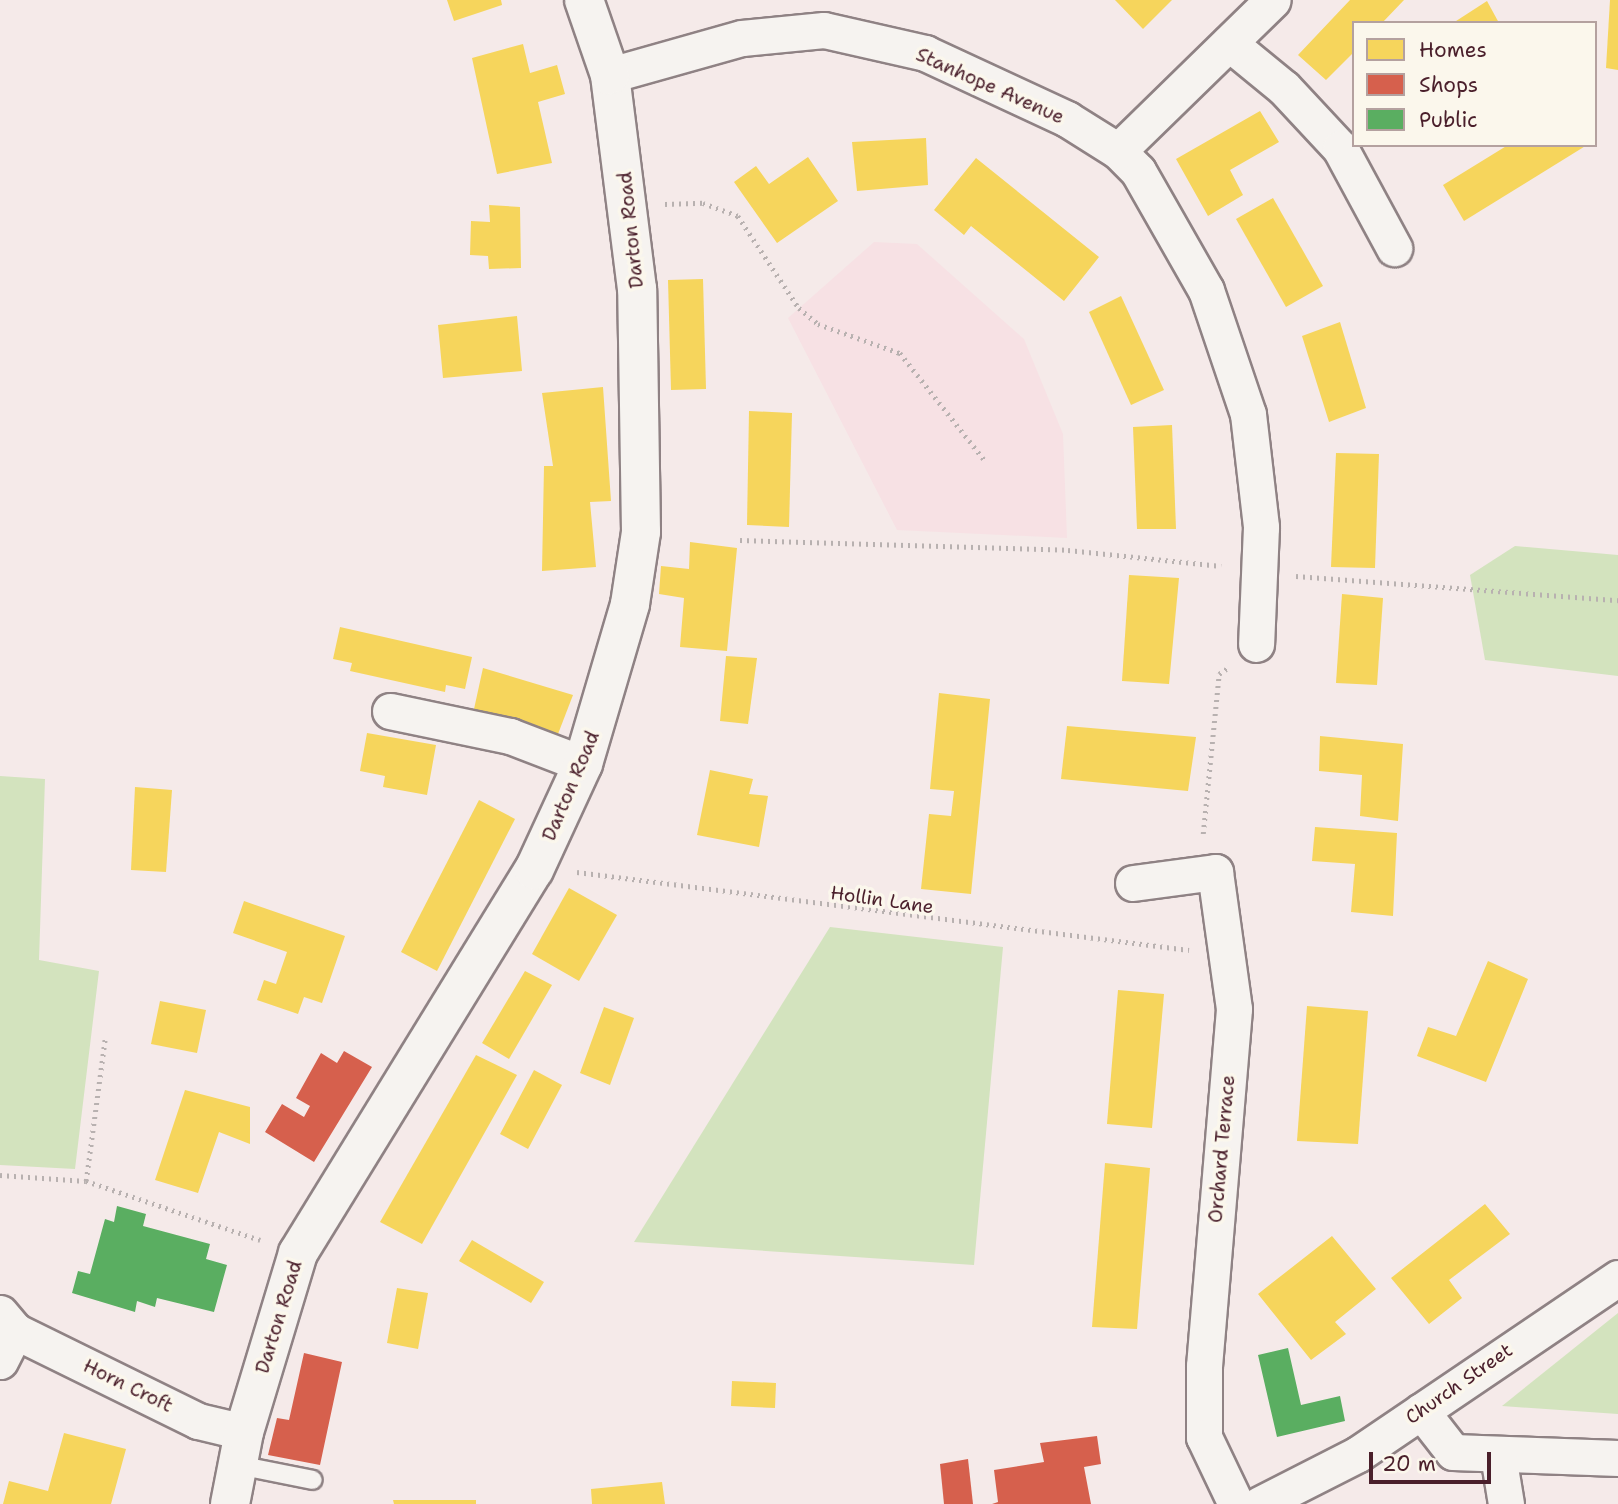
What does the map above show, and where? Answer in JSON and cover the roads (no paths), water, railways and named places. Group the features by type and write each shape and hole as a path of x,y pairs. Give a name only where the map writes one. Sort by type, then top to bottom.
{"street":[{"name":"Darton Road","path":"230,1504 241,1449 298,1253 534,870 583,764 630,604 641,532 642,408 629,207 610,75 584,0"},
{"path":"1118,151 1273,0"},
{"name":"Stanhope Avenue","path":"610,75 742,38 824,30 925,53 1066,119 1118,151 1138,171 1206,290 1248,414 1261,527 1256,643"},
{"path":"1229,43 1347,145 1394,248"},
{"path":"390,711 510,736 583,764"},
{"name":"Orchard Terrace","path":"1133,883 1215,872 1234,1009 1204,1366 1204,1437 1236,1504"},
{"name":"Church Street","path":"1279,1499 1421,1411 1618,1278"},
{"name":"Horn Croft","path":"5,1335 198,1421 241,1449"},
{"path":"1421,1411 1453,1452 1618,1458"},
{"path":"1499,1455 1506,1504"}],"lane":[{"path":"241,1449 313,1480"}]}
